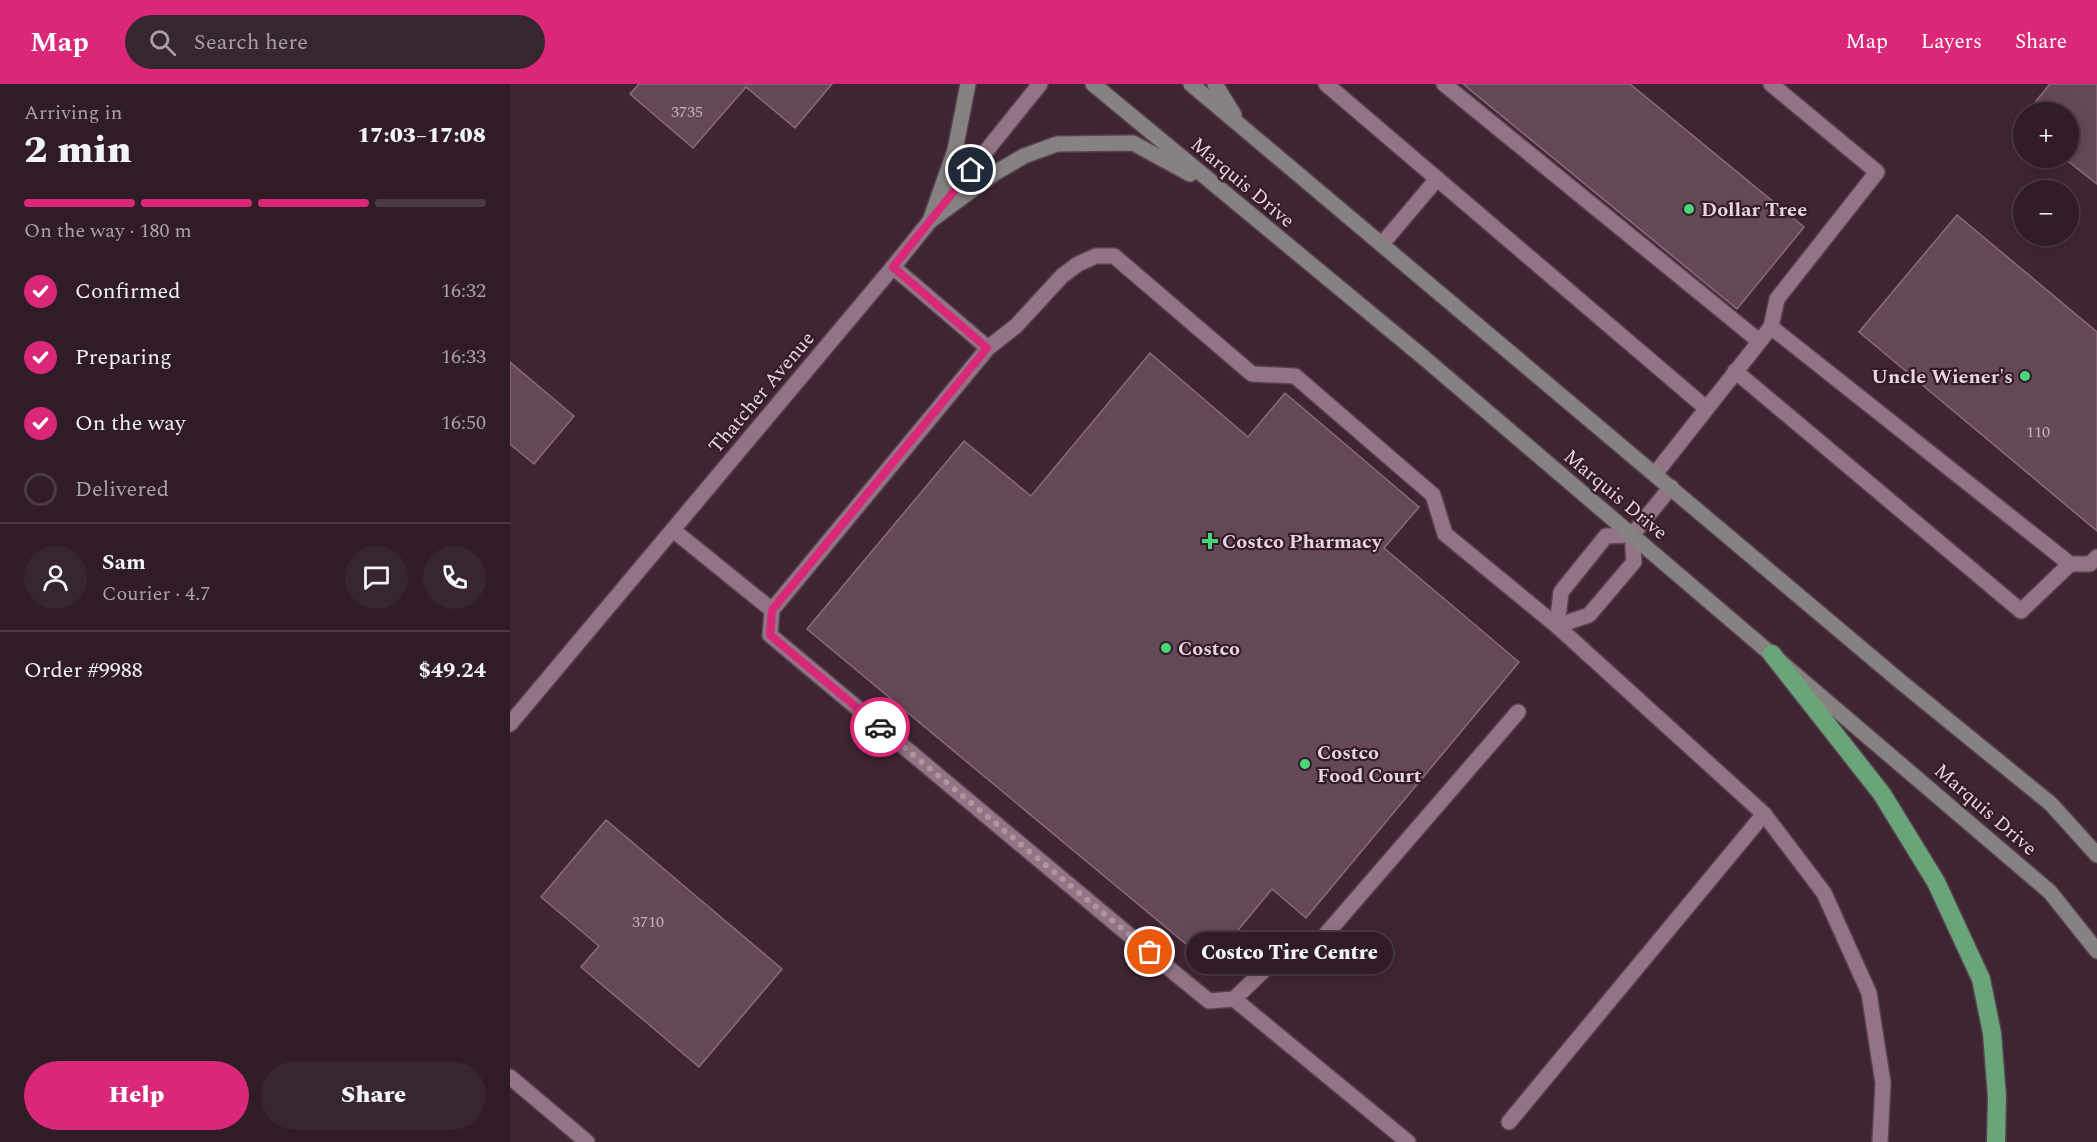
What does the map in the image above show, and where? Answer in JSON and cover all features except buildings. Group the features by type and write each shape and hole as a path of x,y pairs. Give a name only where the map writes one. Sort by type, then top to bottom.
{"highway":[{"path":"1772,654 1882,794 1936,882 1981,979 1992,1033 1997,1097 1996,1142"}],"main road":[{"path":"930,221 955,150 968,84"},
{"name":"Marquis Drive","path":"1093,84 1423,357 2050,892 2097,951"},
{"name":"Marquis Drive","path":"1191,84 1901,682 2051,804 2097,855"},
{"path":"1215,84 1243,128"},
{"path":"930,221 996,173 1024,156 1057,144 1133,143 1218,189"}],"street":[{"name":"Thatcher Avenue","path":"510,724 893,267 1040,84"},
{"path":"1326,84 1706,408"},
{"path":"1444,84 1759,341"},
{"path":"1655,474 1771,327 1777,299 1877,172 1771,84"},
{"path":"1382,244 1437,179"},
{"path":"1518,712 1308,955 1282,952 1234,999 1209,1001 770,635 772,610 987,348 1016,326 1062,276 1078,264 1096,256 1114,256 1252,374 1295,376 1433,495 1445,534 1557,626 1764,814 1824,893 1869,993 1883,1083 1880,1142"},
{"path":"893,267 987,348"},
{"path":"1771,327 2070,564 2090,564 2097,557"},
{"path":"1735,371 2021,611 2070,564"},
{"path":"1557,626 1589,615 1634,562 1632,535 1671,487"},
{"path":"673,530 772,610"},
{"path":"1557,626 1561,592 1606,536 1632,535"},
{"path":"1509,1122 1764,814"},
{"path":"1234,999 1408,1142"},
{"path":"510,1077 587,1142"}],"way so far":[{"path":"880,727 1150,952"}],"place":[{"name":"Dollar Tree","path":"1689,209"},
{"name":"Uncle Wiener's","path":"2025,376"},
{"name":"Costco Pharmacy","path":"1210,541"},
{"name":"Costco","path":"1166,648"},
{"name":"Costco Food Court","path":"1305,764"},
{"name":"Costco Tire Centre","path":"1150,952"}],"route":[{"path":"880,727 770,635 772,610 987,348 893,267 971,170"}]}
